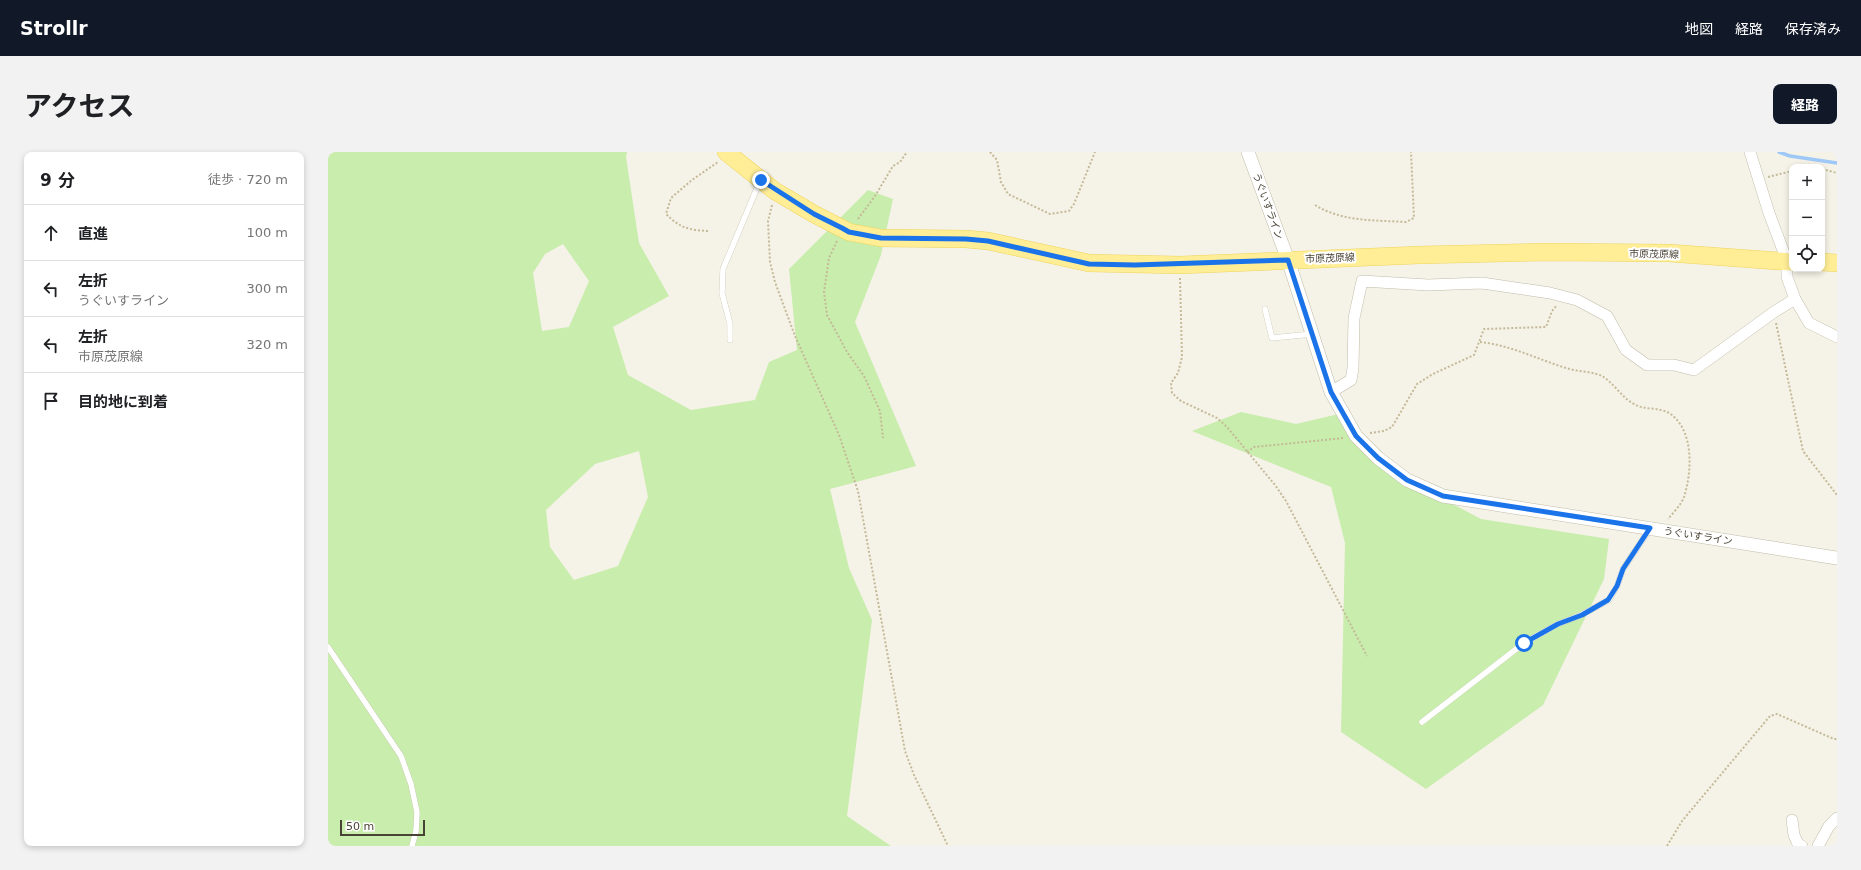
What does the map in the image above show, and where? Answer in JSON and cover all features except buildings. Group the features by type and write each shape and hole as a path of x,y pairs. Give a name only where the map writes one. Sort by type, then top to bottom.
{"main road":[{"name":"市原茂原線","path":"728,153 775,191 845,230 881,238 966,239 988,241 1089,264 1180,264 1549,252 1669,253 1789,261"},
{"path":"1825,262 1837,263"}],"street":[{"name":"うぐいすライン","path":"1248,152 1288,260 1331,392 1356,436 1378,458 1407,480 1443,496 1837,558"},
{"path":"1750,152 1758,179 1789,258"},
{"path":"1789,266 1787,277 1795,299 1809,322 1837,337"},
{"path":"1331,392 1351,380 1353,368 1354,318 1362,281 1428,284 1482,283 1577,300 1607,316 1626,350 1647,365 1674,365 1694,370 1774,312 1795,299"},
{"path":"1818,846 1828,826 1837,818"},
{"path":"1792,820 1794,835 1798,844 1802,846"}],"lane":[{"path":"730,340 730,324 722,293 723,269 761,180"},
{"path":"1265,309 1272,338 1312,334"},
{"path":"1422,722 1524,643 1558,624 1582,615 1608,600 1617,586 1623,569 1655,529"},
{"path":"328,647 400,756 411,784 418,812 416,831 412,846"}],"path":[{"path":"883,438 880,411 867,383 847,352 827,315 824,292 830,258 845,230 875,196 893,166 900,162 907,152"},
{"path":"990,152 997,160 1001,182 1008,194 1050,214 1069,210 1074,204 1095,152"},
{"path":"1315,205 1328,213 1342,217 1406,222 1414,218 1411,152"},
{"path":"708,231 689,230 674,222 666,214 671,198 728,153"},
{"path":"1825,170 1837,173"},
{"path":"1758,179 1789,172"},
{"path":"775,191 768,221 770,262 775,282 795,336 839,435 858,491 905,751 914,776 948,846"},
{"path":"1180,264 1182,357 1178,373 1171,383 1172,393 1182,401 1217,418 1227,427 1275,486 1286,501 1367,656"},
{"path":"1247,452 1254,447 1356,436 1384,431 1392,427 1416,384 1432,374 1474,355 1484,329 1546,327 1552,311 1565,297"},
{"path":"1774,312 1804,451 1837,495"},
{"path":"1480,342 1504,346 1565,368 1592,372 1602,377 1634,404 1660,410 1671,414 1674,417 1688,440 1690,472 1683,498 1655,529"},
{"path":"1667,846 1682,821 1770,716 1777,714 1834,740 1837,739"}],"green space":[{"path":"328,152 627,152 626,157 639,243 669,296 613,327 628,375 691,410 755,400 769,362 797,350 789,269 868,190 893,199 881,255 855,322 916,466 830,489 849,568 872,620 847,816 891,846 328,846","holes":["563,244 589,281 569,327 542,331 533,273 545,254","639,451 648,497 618,566 574,580 550,547 546,510 595,464"]},
{"path":"1241,412 1296,424 1343,413 1407,480 1481,519 1609,539 1604,579 1543,705 1426,789 1341,732 1345,543 1331,487 1192,431"}],"waterway":[{"path":"1779,152 1790,156 1837,163"}],"route":[{"path":"761,180 775,191 814,214 849,232 881,238 966,239 988,241 1089,264 1135,265 1288,260 1331,392 1356,436 1378,458 1407,480 1443,496 1650,528 1623,569 1617,586 1608,600 1582,615 1558,624 1524,643"}]}
